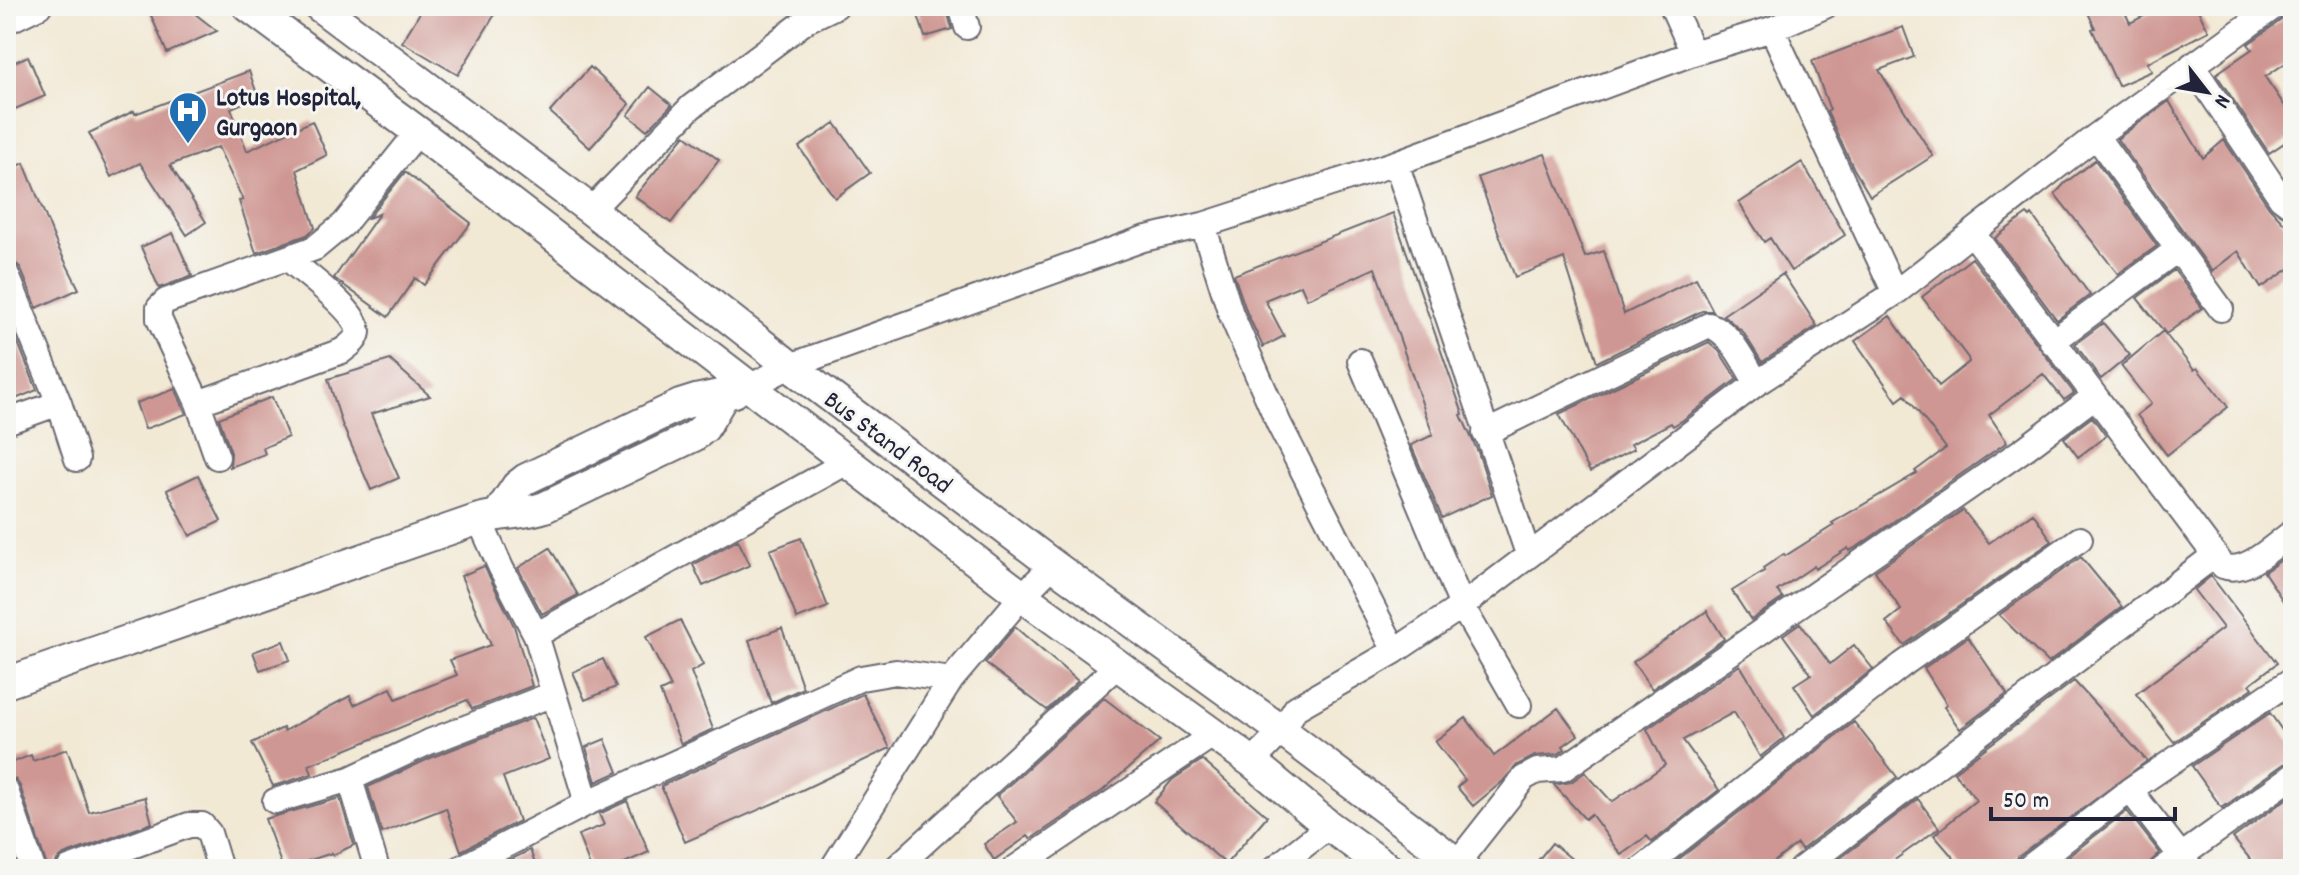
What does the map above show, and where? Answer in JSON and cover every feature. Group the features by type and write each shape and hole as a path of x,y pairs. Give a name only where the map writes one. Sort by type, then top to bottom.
{"street":[{"path":"6,22 39,6"},
{"name":"Bus Stand Road","path":"248,6 418,132 737,391 849,461 1022,596 1252,762 1329,826 1389,869"},
{"name":"Bus Stand Road","path":"319,6 591,210 790,366 1053,565 1461,866"},
{"path":"591,210 691,107 807,20 836,6"},
{"path":"1672,6 1693,53"},
{"path":"6,683 489,516 532,512 545,507 694,436 737,391 790,366 1143,239 1203,225 1396,163 1693,53 1772,29 1825,6"},
{"path":"1252,762 1282,731 1296,708 1395,651 1462,606 1757,383 1895,293 2096,136 2275,6"},
{"path":"1772,29 1895,293"},
{"path":"2192,65 2281,198 2289,204 2293,203"},
{"path":"217,457 198,403 159,319 159,308 166,301 315,248 344,224 418,132"},
{"path":"2096,136 2221,309"},
{"path":"1396,163 1528,554"},
{"path":"1203,225 1231,314 1274,413 1395,651"},
{"path":"1973,234 2223,566 2231,569 2242,567 2293,532"},
{"path":"2052,342 2178,249"},
{"path":"198,403 342,351 355,341 358,331 351,314 287,258"},
{"path":"8,284 59,403 77,459"},
{"path":"1485,433 1709,325 1720,329 1729,339 1757,383"},
{"path":"1360,361 1462,606 1519,705"},
{"path":"1461,866 1524,778 1531,773 1563,769 2027,447 2095,396"},
{"path":"6,422 59,403"},
{"path":"536,635 849,461"},
{"path":"489,516 536,635 587,803"},
{"path":"1642,869 1902,665 2080,539"},
{"path":"1801,869 2215,555"},
{"path":"832,869 951,680 1022,596 1053,565"},
{"path":"895,869 1119,664"},
{"path":"459,869 587,803 861,678 896,672 951,680"},
{"path":"2027,869 2130,790 2293,679"},
{"path":"275,801 350,779 429,742 553,694"},
{"path":"1014,869 1214,734"},
{"path":"2130,790 2178,865 2293,776"},
{"path":"350,779 377,869"},
{"path":"6,791 33,869"},
{"path":"69,869 134,858 189,825 202,825 209,833 220,869"},
{"path":"1274,869 1329,826"}],"building":[{"path":"147,6 185,6 217,31 167,53"},
{"path":"424,6 500,6 458,75 402,42"},
{"path":"915,6 946,6 952,29 925,37"},
{"path":"2085,6 2122,6 2130,23 2164,6 2196,6 2209,31 2147,63 2152,71 2118,86"},
{"path":"2284,18 2293,22 2293,58 2265,77 2293,118 2293,137 2269,153 2216,74 2252,49 2248,44"},
{"path":"1903,27 1914,57 1879,70 1933,156 1870,196 1827,112 1830,110 1812,61"},
{"path":"28,56 45,96 6,113 6,66"},
{"path":"590,67 630,104 590,148 550,112"},
{"path":"249,71 258,97 231,108 247,151 312,121 327,155 297,170 315,228 307,235 256,253 239,201 243,200 218,147 170,165 206,222 187,235 140,163 111,177 89,133 134,111 135,114"},
{"path":"650,87 672,105 647,130 628,115"},
{"path":"2169,101 2203,158 2224,140 2269,207 2284,223 2293,218 2293,266 2261,288 2238,251 2212,271 2117,139"},
{"path":"835,123 870,173 835,198 799,147"},
{"path":"685,135 719,160 671,223 635,196"},
{"path":"1545,154 1585,257 1604,251 1624,314 1696,278 1713,311 1702,311 1597,362 1564,258 1515,277 1478,177"},
{"path":"2095,160 2157,246 2118,274 2055,194"},
{"path":"1802,162 1845,235 1791,271 1770,238 1764,242 1739,203"},
{"path":"24,163 57,245 79,289 37,308 20,267 11,259 6,246 6,172"},
{"path":"405,172 471,223 424,285 415,278 388,317 334,278 379,214 368,218"},
{"path":"1393,213 1461,415 1478,452 1492,495 1442,518 1411,445 1433,435 1375,268 1307,299 1301,285 1265,300 1284,336 1263,347 1234,275"},
{"path":"2027,214 2032,215 2090,295 2057,320 1995,238"},
{"path":"173,233 192,276 159,288 141,247"},
{"path":"1972,258 2074,393 2064,400 2043,374 1989,415 2007,442 1857,547 1849,551 1848,548 1815,569 1814,566 1777,591 1783,598 1751,620 1732,591 1784,554 1834,525 1832,523 1917,473 1915,471 1946,448 1905,395 1897,401 1855,341 1890,316 1939,386 1969,362 1922,297"},
{"path":"2174,270 2202,308 2166,334 2137,298"},
{"path":"1783,274 1817,326 1762,362 1743,332 1723,315"},
{"path":"6,313 37,390 6,403"},
{"path":"2103,323 2130,355 2101,379 2075,344"},
{"path":"2163,331 2228,407 2167,455 2137,415 2151,404 2121,366"},
{"path":"1709,342 1719,351 1737,379 1683,420 1631,444 1634,449 1590,472 1559,414"},
{"path":"390,360 430,396 371,414 399,478 371,490 342,424 328,379"},
{"path":"175,389 186,414 145,429 136,403"},
{"path":"272,397 288,437 263,448 265,454 230,467 231,453 219,418"},
{"path":"2092,417 2106,436 2078,457 2064,438"},
{"path":"198,475 221,521 190,536 167,490"},
{"path":"1963,510 1989,543 2033,513 2052,541 1904,645 1886,622 1901,610 1875,571"},
{"path":"801,538 828,607 797,619 770,550"},
{"path":"738,540 750,565 703,586 693,565"},
{"path":"550,548 578,595 542,614 518,568"},
{"path":"2293,552 2293,616 2264,572"},
{"path":"2081,557 2122,607 2048,663 1999,615"},
{"path":"484,566 514,626 532,686 472,709 467,700 309,765 312,774 273,786 252,743 283,728 284,731 350,696 354,705 391,688 396,699 457,675 450,660 491,645 461,576"},
{"path":"2211,576 2277,663 2250,684 2253,688 2174,742 2136,694 2223,628 2194,590"},
{"path":"1707,611 1724,639 1652,689 1633,662"},
{"path":"680,620 703,665 691,672 713,729 681,744 660,692 671,687 646,637"},
{"path":"1800,623 1830,664 1854,645 1873,669 1814,715 1794,685 1811,674 1783,635"},
{"path":"1015,627 1078,681 1047,710 985,663"},
{"path":"782,628 803,688 771,703 749,640"},
{"path":"1968,637 2007,694 1960,729 1944,707 1947,705 1924,668"},
{"path":"283,641 290,660 260,670 253,652"},
{"path":"603,659 616,687 585,700 573,672"},
{"path":"1740,665 1784,738 1760,757 1734,712 1683,740 1719,790 1652,842 1647,836 1621,855 1591,814 1585,819 1554,785 1571,782 1585,772 1612,802 1665,765 1647,729"},
{"path":"2074,681 2147,761 2018,857 2012,869 1963,869 1934,835 1976,800 1954,772"},
{"path":"863,694 890,748 685,842 661,786"},
{"path":"1104,698 1160,741 1102,791 994,860 984,844 1017,822 997,796"},
{"path":"1558,708 1578,735 1558,754 1535,756 1517,765 1473,806 1457,787 1465,780 1435,741 1466,718 1494,756"},
{"path":"2270,713 2293,746 2293,761 2284,764 2222,808 2192,766"},
{"path":"533,718 549,759 503,777 519,821 461,851 446,808 382,833 368,787 435,756"},
{"path":"1854,722 1897,777 1801,850 1797,844 1765,869 1672,869 1670,866"},
{"path":"605,739 618,772 596,782 586,747"},
{"path":"67,749 89,812 145,797 152,823 64,855 57,860 54,869 48,869 20,786 8,776 6,765 31,755 33,761"},
{"path":"1202,760 1267,816 1226,864 1154,802 1172,780"},
{"path":"2293,794 2293,869 2258,869 2233,838"},
{"path":"340,798 354,845 333,855 283,869 265,819"},
{"path":"1918,799 1939,828 1882,869 1826,869"},
{"path":"627,801 649,852 611,869 591,869 578,835 604,825 599,814"},
{"path":"2127,811 2160,853 2150,862 2148,869 2052,869"},
{"path":"1552,843 1584,869 1531,869"},
{"path":"530,850 537,869 492,869"}],"place":[{"name":"Lotus Hospital, Gurgaon","path":"188,145"}]}
